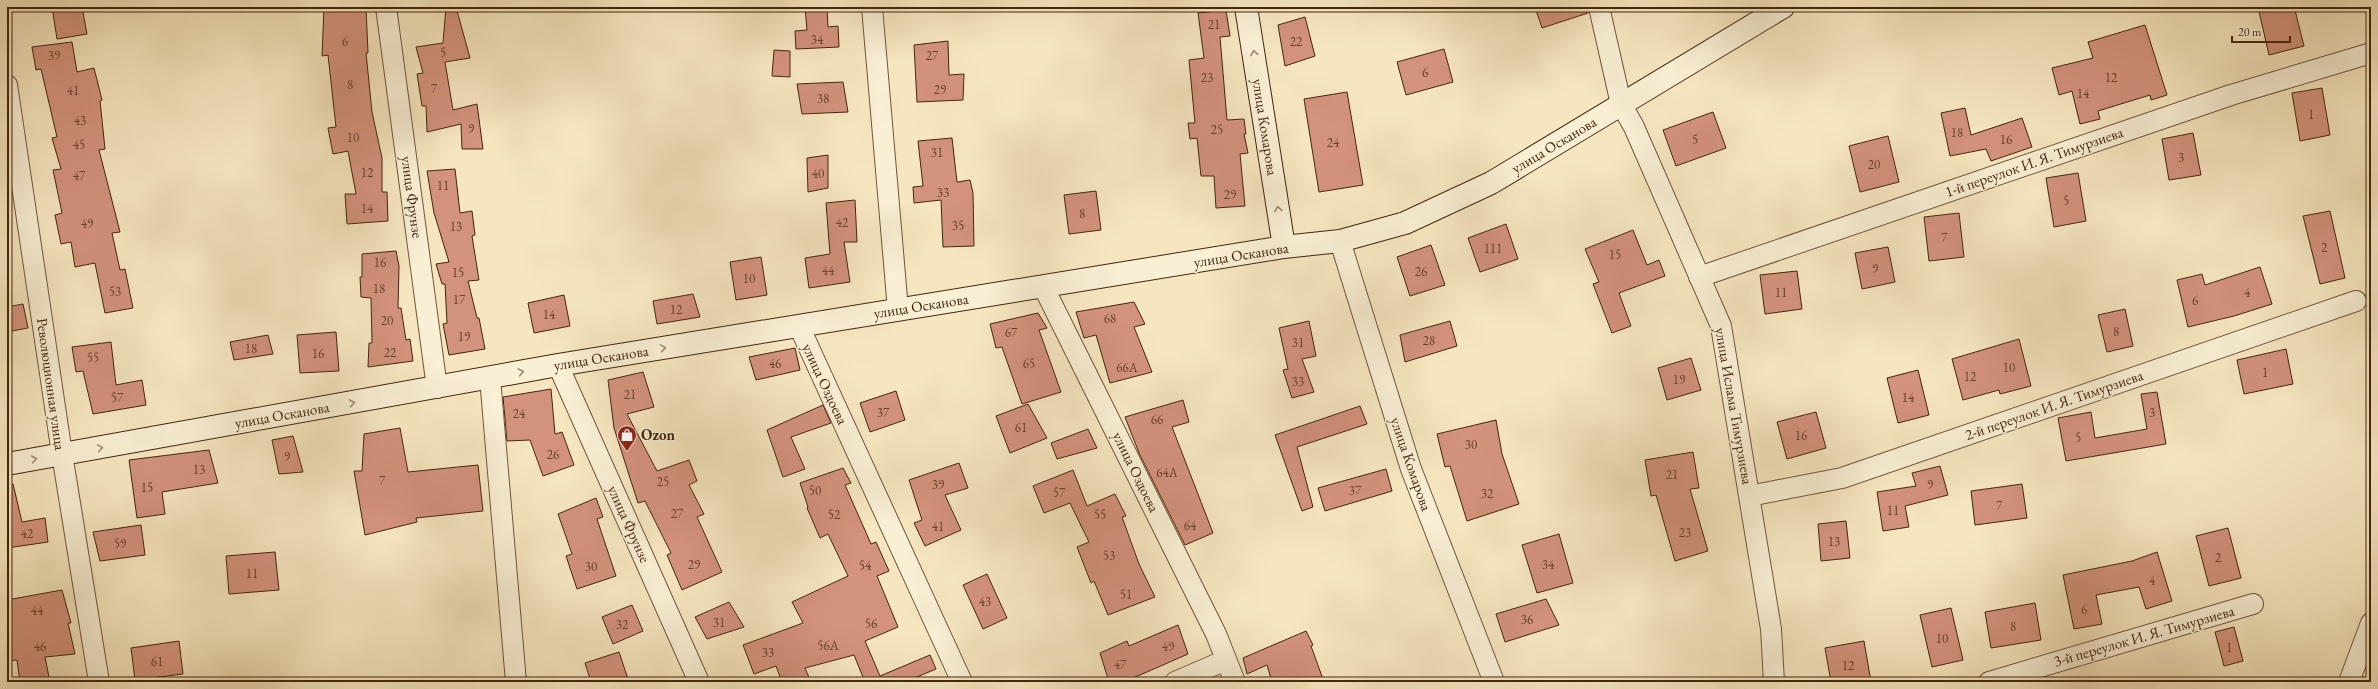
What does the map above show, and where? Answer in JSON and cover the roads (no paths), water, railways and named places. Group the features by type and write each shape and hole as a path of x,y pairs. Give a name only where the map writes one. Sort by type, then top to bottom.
{"main road":[{"name":"улица Комарова","path":"1246,7 1284,247"},
{"name":"улица Осканова","path":"7,464 437,388 558,365 1284,247 1340,241 1405,223 1491,183 1783,7"}],"street":[{"name":"улица Фрунзе","path":"386,7 437,388"},
{"path":"872,7 898,310"},
{"name":"улица Ислама Тимурзиева","path":"1599,7 1620,104 1634,127 1721,326 1771,629 1774,682"},
{"name":"1-й переулок И. Я. Тимурзиева","path":"1699,277 2230,96 2371,53"},
{"name":"Революционная улица","path":"7,85 62,454 99,682"},
{"name":"улица Комарова","path":"1340,241 1411,469 1494,682"},
{"name":"улица Оздоева","path":"1043,286 1216,634 1235,682"},
{"name":"2-й переулок И. Я. Тимурзиева","path":"1749,496 1842,478 2356,301"},
{"name":"улица Оздоева","path":"799,326 962,682"},
{"name":"улица Фрунзе","path":"558,365 699,682"},
{"path":"490,378 516,682"},
{"name":"3-й переулок И. Я. Тимурзиева","path":"1989,682 2253,604"},
{"path":"2348,682 2371,623"},
{"path":"1175,682 1226,660"}],"place":[{"name":"Ozon","path":"627,452"}]}
